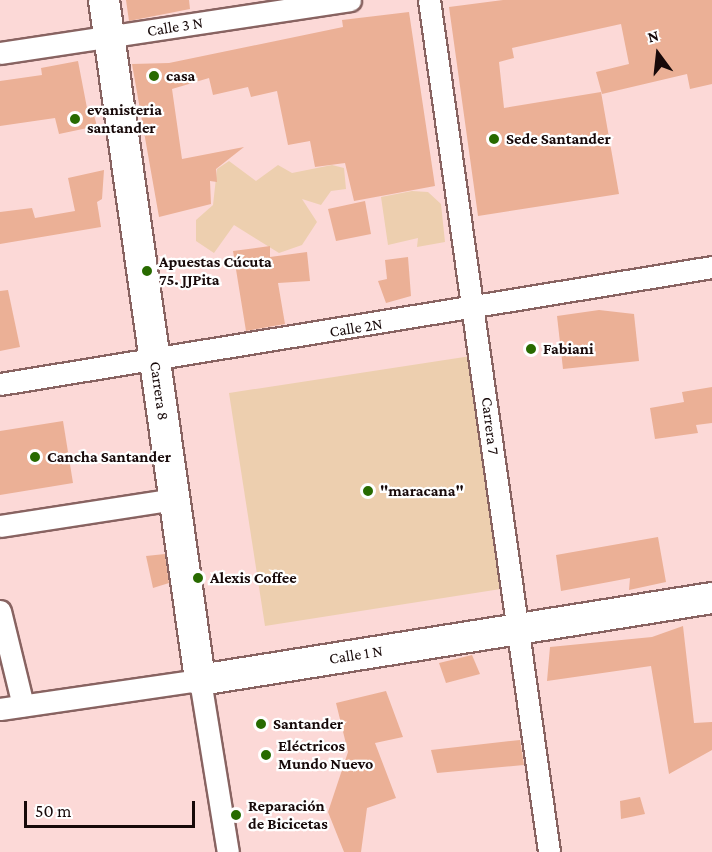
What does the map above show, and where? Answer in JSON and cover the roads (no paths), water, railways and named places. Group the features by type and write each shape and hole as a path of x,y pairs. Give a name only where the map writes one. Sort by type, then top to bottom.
{"street":[{"name":"Carrera 8","path":"104,0 200,680 228,852"},
{"name":"Calle 3 N","path":"0,53 350,0"},
{"name":"Carrera 7","path":"429,0 474,309 516,631 549,852"},
{"name":"Calle 2N","path":"0,384 474,309 712,267"},
{"path":"0,526 175,499"},
{"name":"Calle 1 N","path":"0,709 516,631 712,598"},
{"path":"0,611 23,705"}],"place":[{"name":"casa","path":"154,76"},
{"name":"evanisteria santander","path":"75,119"},
{"name":"Sede Santander","path":"494,139"},
{"name":"Apuestas Cúcuta 75. JJPita","path":"147,271"},
{"name":"Fabiani","path":"531,349"},
{"name":"Cancha Santander","path":"35,457"},
{"name":"\"maracana\"","path":"368,491"},
{"name":"Alexis Coffee","path":"198,578"},
{"name":"Santander","path":"261,724"},
{"name":"Eléctricos Mundo Nuevo","path":"266,755"},
{"name":"Reparación de Bicicetas","path":"236,815"}]}
